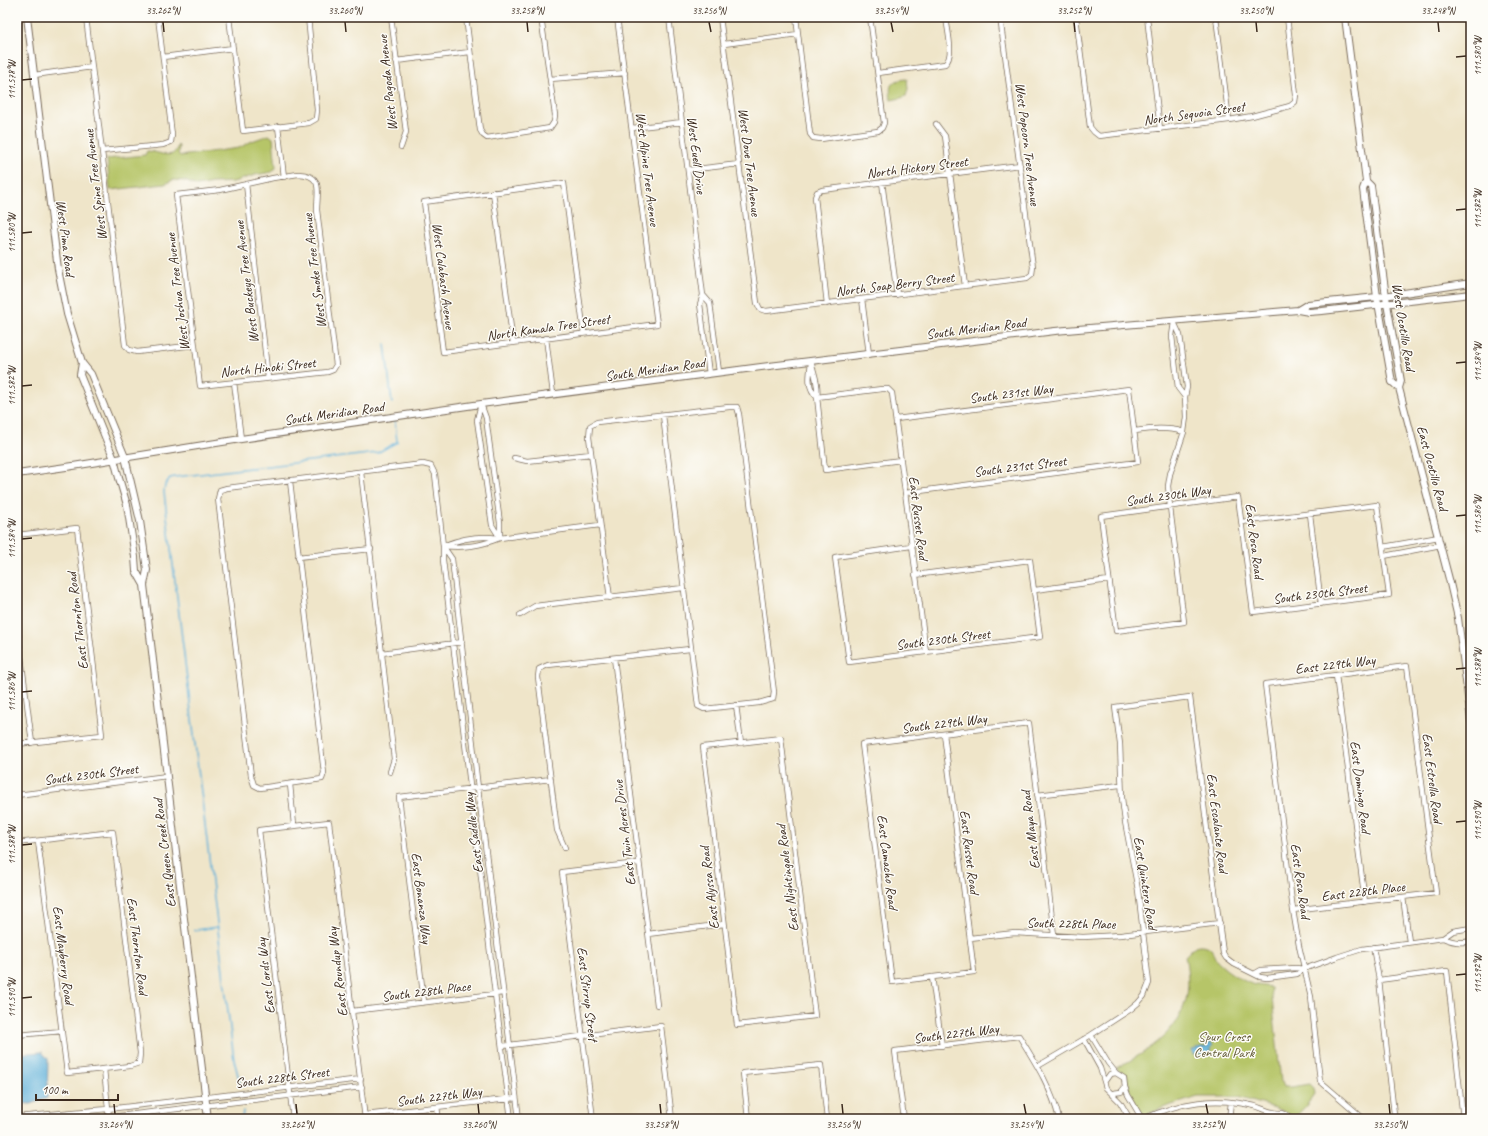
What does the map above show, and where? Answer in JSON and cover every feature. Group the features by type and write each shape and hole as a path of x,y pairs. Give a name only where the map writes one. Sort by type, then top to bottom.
{"main road":[{"name":"West Pima Road","path":"27,17 58,269 67,314 82,363 90,374 125,457"},
{"name":"West Ocotillo Road","path":"1345,17 1366,181 1363,189 1378,304 1392,382 1399,388 1401,381 1387,304 1371,186 1366,181"},
{"name":"South Meridian Road","path":"1298,310 1308,304 1377,297 1471,283"},
{"name":"South Meridian Road","path":"17,474 481,404 719,372 1055,331 1174,322 1298,310 1316,312 1471,294"},
{"name":"West Pima Road","path":"82,363 80,375 114,459"},
{"name":"East Ocotillo Road","path":"1399,388 1439,537 1458,618 1471,721"},
{"name":"East Queen Creek Road","path":"125,457 140,521 148,570 144,585 208,1119"},
{"name":"East Queen Creek Road","path":"114,459 127,505 136,571 144,585"}],"street":[{"name":"West Spine Tree Avenue","path":"86,17 125,345 129,350 137,352 195,345"},
{"path":"102,151 163,145 171,142 172,135 158,17"},
{"path":"229,17 243,131 309,123 316,119 317,110 308,17"},
{"name":"West Pagoda Avenue","path":"391,17 406,132 401,147"},
{"path":"466,17 480,130 487,138 550,128 554,122 555,115 541,17"},
{"name":"West Alpine Tree Avenue","path":"617,17 657,324"},
{"name":"West Euell Drive","path":"669,17 703,295 700,304 709,374"},
{"name":"West Dove Tree Avenue","path":"720,17 757,303 760,309"},
{"path":"796,17 810,134 814,138 821,139 878,131 882,128 884,123 870,17"},
{"path":"878,73 945,64 949,61 950,54 946,17"},
{"name":"West Popcorn Tree Avenue","path":"1000,17 1033,267 1032,274"},
{"name":"North Sequoia Street","path":"1076,17 1090,127 1099,136 1229,120 1252,116 1290,106 1295,102 1296,95 1287,17"},
{"path":"1146,17 1160,128"},
{"path":"1216,17 1229,120"},
{"path":"724,44 798,34"},
{"path":"163,57 233,48"},
{"path":"396,62 470,52"},
{"path":"34,76 92,68"},
{"path":"550,79 625,72"},
{"path":"632,128 682,122"},
{"path":"936,124 946,136 965,286"},
{"path":"246,184 284,177 278,126"},
{"path":"688,170 739,164"},
{"name":"North Hickory Street","path":"827,304 815,197 816,192 882,182 1020,165"},
{"name":"West Smoke Tree Avenue","path":"284,177 306,174 312,176 316,181 318,188 317,210 336,365"},
{"path":"882,182 897,295"},
{"path":"513,343 493,192 564,183 584,333"},
{"name":"West Joshua Tree Avenue","path":"200,386 176,195 220,190 246,184"},
{"name":"West Buckeye Tree Avenue","path":"246,184 268,378"},
{"name":"West Calabash Avenue","path":"443,352 424,202 493,192"},
{"name":"North Soap Berry Street","path":"760,309 766,312 1027,278 1032,274"},
{"name":"West Euell Drive","path":"703,295 710,303 719,372"},
{"path":"862,299 869,354"},
{"path":"1174,322 1172,336 1178,388 1186,396"},
{"path":"915,575 1030,560 1034,590 1109,580 1116,631 1184,622 1168,494 1170,474 1184,432 1186,417 1187,387 1180,335 1174,322"},
{"name":"North Kamala Tree Street","path":"443,352 657,324"},
{"path":"546,338 553,394"},
{"path":"811,361 816,377 818,391 816,397 825,470 901,460"},
{"name":"North Hinoki Street","path":"200,386 328,372 333,370 336,365"},
{"path":"234,382 241,439"},
{"name":"East Russet Road","path":"816,397 888,389 892,393 926,652"},
{"name":"South 231st Way","path":"896,419 1129,389 1134,431"},
{"path":"481,404 477,420 492,525 500,538"},
{"path":"481,404 486,418 500,523 500,538"},
{"path":"610,598 589,437 590,426 597,422 737,407 774,692 773,699 736,706 704,709 698,706 663,415"},
{"path":"1134,431 1163,428 1175,429 1184,432"},
{"name":"South 231st Street","path":"905,492 1138,462 1134,431"},
{"path":"514,458 527,461 591,454"},
{"name":"East Saddle Way","path":"361,472 423,464 431,466 434,474 453,644 511,1119"},
{"path":"290,481 324,773 322,779 260,788 254,785 251,776 218,499 220,490 227,488 361,472 394,759 390,772"},
{"name":"South 230th Way","path":"1109,580 1101,516 1238,497"},
{"name":"East Rosa Road","path":"1238,497 1253,612"},
{"path":"1242,522 1377,505 1384,556 1441,545"},
{"path":"1310,514 1321,604"},
{"path":"443,546 461,547 485,544 500,538 600,525"},
{"name":"East Thornton Road","path":"17,535 77,528 102,735 32,743"},
{"path":"443,546 461,539 485,536 500,538"},
{"path":"1383,547 1439,537"},
{"name":"East Saddle Way","path":"443,546 452,559 478,788 519,1119"},
{"name":"South 230th Street","path":"912,546 835,557 848,662 1040,637 1034,590"},
{"path":"298,557 370,548"},
{"name":"South 230th Street","path":"1253,612 1389,595 1384,556"},
{"path":"520,615 534,606 683,588"},
{"path":"17,625 32,743 17,744"},
{"path":"382,653 462,642"},
{"path":"565,848 557,830 538,677 539,669 548,665 690,649"},
{"name":"East Twin Acres Drive","path":"614,658 638,863 657,1005"},
{"name":"East 229th Way","path":"1265,684 1407,666"},
{"name":"East Estrella Road","path":"1407,666 1436,893"},
{"name":"East Domingo Road","path":"1336,675 1364,902"},
{"name":"East Rosa Road","path":"1265,684 1293,910 1310,998 1320,1081 1364,1119"},
{"name":"East Quintero Road","path":"1038,1066 1091,1035 1131,1009 1144,996 1148,983 1143,932 1138,890 1125,822 1120,784 1120,744 1115,707 1190,697"},
{"name":"East Escalante Road","path":"1190,697 1223,953 1226,958 1234,964 1254,974"},
{"path":"736,706 741,743"},
{"name":"South 229th Way","path":"862,744 1029,723"},
{"name":"East Maya Road","path":"1029,723 1054,936"},
{"name":"East Russet Road","path":"932,977 974,972 944,734"},
{"name":"East Nightingale Road","path":"737,1025 815,1016 781,738 741,743"},
{"name":"East Alyssa Road","path":"737,1025 703,747 741,743"},
{"name":"East Camacho Road","path":"862,744 892,982 932,977"},
{"name":"South 230th Street","path":"17,795 167,776"},
{"path":"471,789 551,779"},
{"path":"290,784 294,825"},
{"path":"1037,795 1120,784"},
{"name":"East Bonanza Way","path":"424,1002 399,797 471,789"},
{"name":"East Roundup Way","path":"294,825 329,822 365,1117"},
{"name":"East Lords Way","path":"293,1119 259,830 294,825"},
{"name":"East Thornton Road","path":"38,841 113,832 140,1053 139,1063 130,1066 104,1069"},
{"path":"17,843 38,841"},
{"name":"East Mayberry Road","path":"38,841 67,1073 104,1069"},
{"name":"East Stirrup Street","path":"592,1119 562,872 638,863"},
{"name":"East 228th Place","path":"1293,910 1436,893"},
{"path":"1403,897 1409,942"},
{"name":"South 228th Place","path":"970,938 1015,933 1084,937 1220,923"},
{"path":"648,934 724,924"},
{"path":"1254,974 1260,977 1274,977 1297,974 1304,969 1337,957 1373,947 1443,938 1453,931 1471,928"},
{"path":"1443,938 1452,942 1460,943 1471,941"},
{"path":"1373,947 1379,980 1394,1114 1392,1119"},
{"path":"1254,974 1261,970 1304,969"},
{"path":"1273,970 1274,977"},
{"path":"1379,980 1447,972 1463,1119"},
{"path":"932,977 942,1046"},
{"name":"South 228th Place","path":"352,1011 503,992"},
{"path":"502,1046 661,1026 672,1119"},
{"path":"17,1035 62,1031"},
{"path":"1091,1035 1108,1064 1116,1073 1124,1078 1125,1087 1143,1119 1163,1110 1188,1103 1211,1101 1231,1102 1255,1106 1274,1113 1282,1113 1293,1119"},
{"name":"South 227th Way","path":"904,1119 896,1052 1018,1036 1038,1066"},
{"path":"1084,1039 1093,1054 1105,1081 1106,1088 1113,1093 1130,1119"},
{"path":"748,1119 743,1073 821,1065 827,1119"},
{"path":"1038,1066 1056,1105 1059,1119"},
{"path":"104,1069 109,1118"},
{"path":"1105,1081 1110,1074 1116,1073"},
{"name":"South 228th Street","path":"17,1117 108,1109 361,1079"},
{"name":"South 228th Street","path":"94,1119 362,1087"},
{"path":"1113,1093 1121,1092 1125,1087"},
{"name":"South 227th Way","path":"365,1117 516,1098"},
{"path":"1229,1119 1231,1102"},
{"path":"437,1107 439,1119"},
{"path":"1274,1113 1279,1119"}],"green space":[{"path":"907,79 908,89 906,96 891,100 890,90 892,84 897,81"},
{"path":"269,135 273,138 276,168 272,172 255,175 233,182 212,183 197,186 185,181 173,180 165,184 110,190 107,159 145,155 147,151 170,155 174,153 178,144 178,153 180,156 239,148 252,141"},
{"name":"Spur Cross Central Park","path":"1205,945 1211,949 1217,961 1235,976 1252,984 1271,988 1281,1082 1283,1087 1310,1084 1314,1088 1315,1094 1295,1117 1275,1108 1238,1097 1198,1097 1145,1115 1132,1098 1128,1083 1124,1076 1116,1068 1141,1054 1164,1036 1174,1025 1181,1013 1186,999 1188,981 1185,956 1195,946"}],"water":[{"path":"1210,1042 1213,1045 1211,1054 1193,1055 1192,1050 1207,1047 1207,1044"},
{"path":"42,1052 48,1059 47,1098 31,1104 17,1103 17,1054"}],"waterway":[{"path":"385,344 392,403"},
{"path":"240,1083 234,1060 164,492 165,485 170,478 175,477 377,453 397,442 395,421"},
{"path":"194,930 218,927"},
{"path":"242,1119 243,1111"}]}
